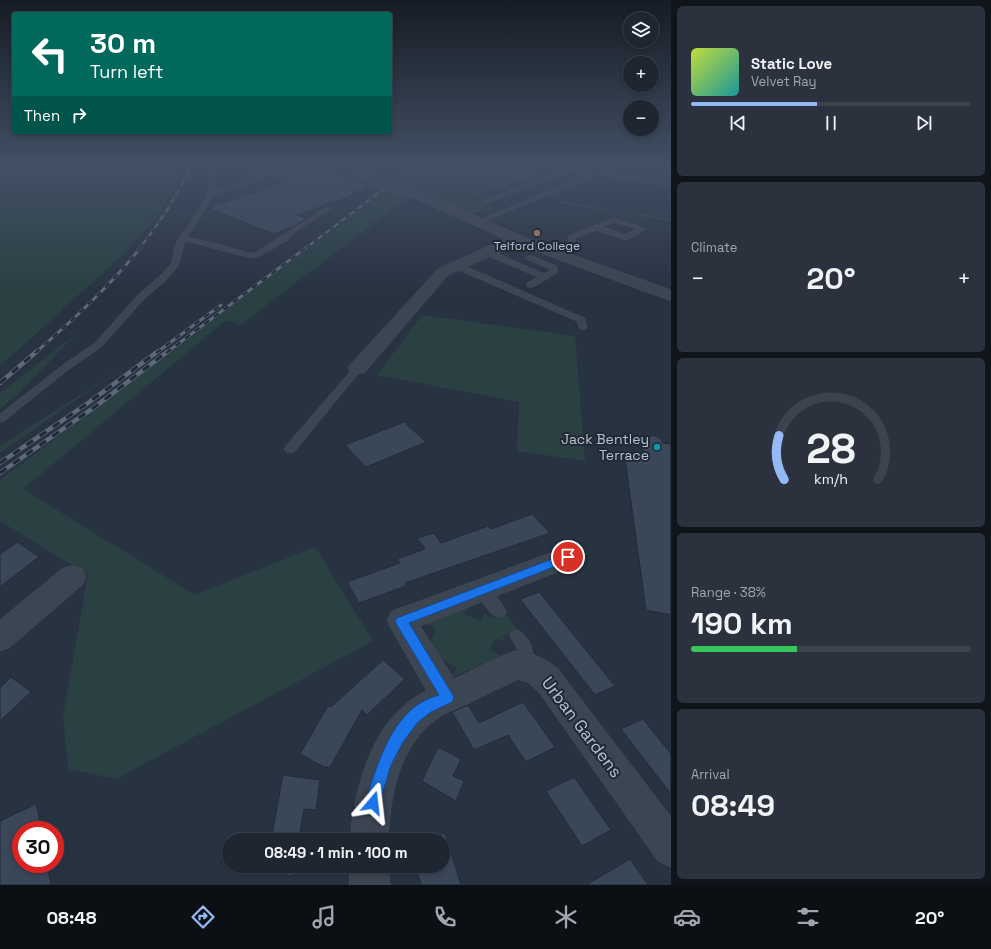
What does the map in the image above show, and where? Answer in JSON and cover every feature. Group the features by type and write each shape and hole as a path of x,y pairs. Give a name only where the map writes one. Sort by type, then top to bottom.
{"street":[{"path":"442,206 556,254 671,296"},
{"path":"358,368 443,272 518,239"},
{"path":"448,697 401,621 568,557"},
{"path":"0,638 72,577"},
{"path":"370,833 373,803 384,765 393,745 413,717 426,707 516,666 526,667"},
{"name":"Urban Gardens","path":"526,667 542,672 671,848"},
{"path":"369,873 370,885"}],"lane":[{"path":"0,419 66,367 98,345 124,318 142,296 163,278 175,264 179,246 204,206"},
{"path":"478,222 518,206"},
{"path":"183,238 212,244 233,252 255,256 284,239 290,233 327,210"},
{"path":"556,254 572,248 571,237 586,230 598,228 614,220 643,229 626,238 598,228"},
{"path":"487,252 544,277"},
{"path":"529,258 552,268 554,272 530,285"},
{"path":"457,266 581,320 583,328"},
{"path":"290,449 358,368"},
{"path":"482,590 499,612"},
{"path":"516,636 525,650 526,667"}],"path":[{"path":"590,206 608,210"},
{"path":"631,213 671,220"}],"green space":[{"path":"0,206 163,206 138,239 122,255 0,365"},
{"path":"365,206 397,206 240,325 226,320 23,489 195,595 315,547 373,641 116,779 68,769 63,716 88,575 0,521 0,480"},
{"path":"455,206 488,206 492,208 484,211 468,212"},
{"path":"422,315 575,336 585,461 517,451 519,402 377,375"},
{"path":"77,333 19,393 0,409 0,393"},
{"path":"118,371 0,453 0,446"},
{"path":"468,607 464,614 481,621 485,613 490,618 505,613 518,630 503,636 506,642 495,638 489,650 502,656 452,677 457,667 440,659 430,643 436,628 423,623"}],"building":[{"path":"213,206 322,206 297,215 306,218 296,225 274,234 208,208"},
{"path":"404,422 426,442 366,467 345,445"},
{"path":"653,435 661,439 662,443 671,444 671,615 646,610 624,451 644,454 643,440"},
{"path":"532,514 550,533 405,583 406,586 359,603 347,582 400,563 397,559 425,549 417,538 434,533 441,543 488,526 491,529"},
{"path":"17,542 39,557 0,587 0,554"},
{"path":"539,592 615,686 595,695 520,599"},
{"path":"383,660 405,679 367,715 362,710 330,767 324,767 300,754 328,706 331,707"},
{"path":"11,677 31,692 0,721 0,688"},
{"path":"523,702 555,747 526,762 508,735 474,750 452,712 468,705 479,723"},
{"path":"643,719 671,754 671,794 621,729"},
{"path":"438,747 461,759 453,776 464,781 456,801 422,781"},
{"path":"283,775 320,780 316,810 304,809 300,833 272,833"},
{"path":"574,777 611,830 582,846 546,791"},
{"path":"36,804 40,821 12,821 12,873 49,873 51,885 0,885 0,821"},
{"path":"450,849 461,885 421,885 418,873 450,873"},
{"path":"630,859 648,885 586,885"},
{"path":"272,873 294,873 293,876"}],"railway":[{"path":"140,248 169,206"},
{"path":"306,248 361,206"},
{"path":"35,353 91,302 141,247"},
{"path":"166,353 307,247"},
{"path":"156,353 221,305"},
{"path":"0,383 36,352"},
{"path":"0,463 88,403 157,352"},
{"path":"0,473 96,406 167,352"}],"place":[{"name":"Telford College","path":"537,233"},
{"name":"Jack Bentley Terrace","path":"657,447"}],"route":[{"path":"373,803 384,765 393,745 413,717 426,707 448,697 401,621 568,557"}]}
